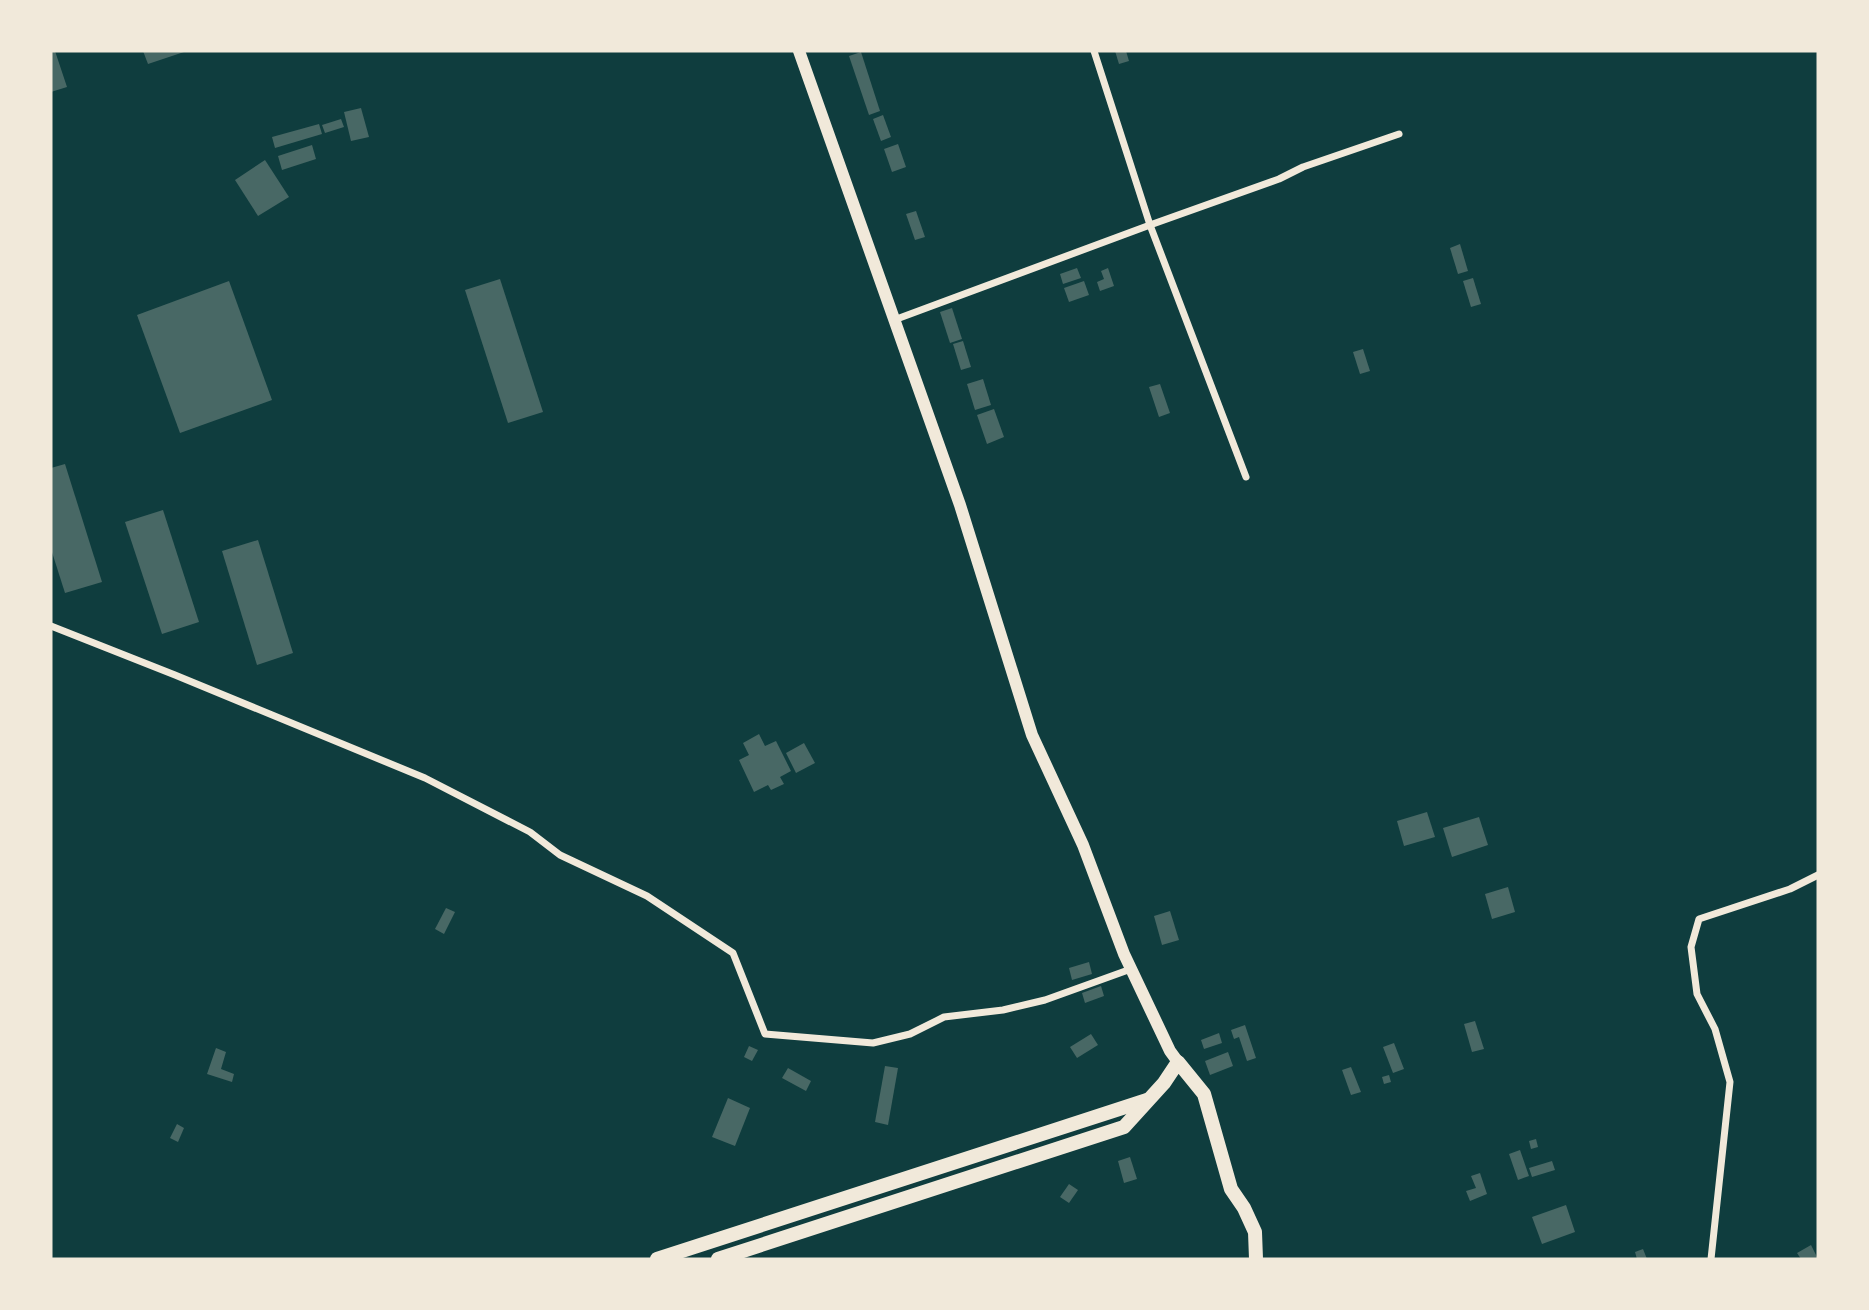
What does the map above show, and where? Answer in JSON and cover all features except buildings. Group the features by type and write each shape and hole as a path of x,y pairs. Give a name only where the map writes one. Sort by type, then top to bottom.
{"main road":[{"path":"718,1259 1124,1127 1164,1083 1178,1062 1204,1094 1231,1189 1255,1232 1256,1259"},
{"path":"657,1259 1148,1100"}],"street":[{"path":"799,51 960,505 1032,735 1083,845 1131,969 1170,1051 1178,1062"},
{"path":"1094,51 1150,225 1246,477"},
{"path":"894,320 1279,179 1303,167 1399,134"},
{"path":"51,626 425,778 530,832 560,855 647,896 733,953 765,1034 873,1043 910,1034 944,1017 1003,1010 1045,1000 1131,969"},
{"path":"1711,1259 1730,1082 1715,1029 1697,994 1691,947 1699,919 1790,890 1818,875"}]}
